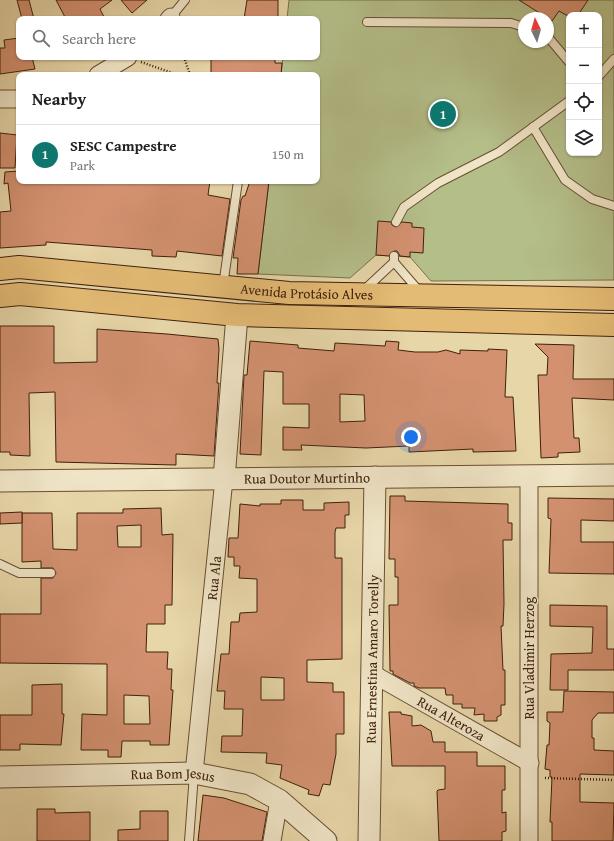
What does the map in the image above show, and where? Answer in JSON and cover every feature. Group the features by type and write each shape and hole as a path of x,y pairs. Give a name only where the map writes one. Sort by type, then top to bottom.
{"main road":[{"name":"Avenida Protásio Alves","path":"0,269 19,267 289,293 422,294 614,300"},
{"path":"237,315 247,301 255,297 289,293"},
{"name":"Avenida Protásio Alves","path":"0,296 20,294 237,315 614,325"}],"street":[{"path":"103,72 122,60"},
{"path":"0,100 16,99"},
{"name":"Rua Ala","path":"194,773 224,479 237,315"},
{"name":"Rua Doutor Murtinho","path":"0,481 529,475 614,476"},
{"name":"Rua Vladimir Herzog","path":"529,475 530,841"},
{"name":"Rua Ernestina Amaro Torelly","path":"369,841 373,674 375,477"},
{"name":"Rua Alteroza","path":"373,674 530,770"},
{"name":"Rua Bom Jesus","path":"0,777 194,773 250,784 279,800 326,841"},
{"path":"272,841 279,800"}],"lane":[{"path":"172,16 185,0"},
{"path":"367,22 511,23 518,26"},
{"path":"554,44 566,58"},
{"path":"602,73 614,59"},
{"path":"396,222 404,207 438,183 499,152 566,103"},
{"path":"533,127 565,180 592,199 614,206"},
{"path":"223,287 238,184"},
{"path":"361,293 394,259 422,294"},
{"path":"0,564 19,573 51,573"},
{"name":"Rua Ala","path":"189,841 194,773"}],"path":[{"path":"136,60 170,72"},
{"path":"185,60 189,72"},
{"path":"530,770 614,780"}],"green space":[{"path":"289,0 614,0 614,280 431,281 410,257 376,255 350,278 258,274 269,184 320,184 320,72 281,72 283,60 320,60 320,16 287,16"}],"building":[{"path":"17,0 29,0 33,16 21,16"},
{"path":"56,0 112,0 100,9 104,16 64,16"},
{"path":"121,0 147,0 132,13"},
{"path":"247,0 278,0 278,16 244,16"},
{"path":"519,0 588,0 580,12 566,12 566,15 559,11 554,18 554,12 538,12"},
{"path":"16,38 16,60 33,60 35,69 0,74 0,48 5,48 4,40"},
{"path":"211,60 275,60 275,63 282,63 281,72 211,72"},
{"path":"0,133 16,135 15,168 0,168"},
{"path":"16,171 16,184 210,184 208,195 230,199 222,256 177,251 176,257 152,256 152,250 46,242 46,245 0,248 0,212 11,211 8,183 4,184 5,172"},
{"path":"249,184 269,184 258,274 237,274 238,258 233,258 241,200 243,196 245,196"},
{"path":"378,221 391,222 392,225 396,227 402,222 412,223 412,227 424,228 423,253 410,252 410,257 400,256 397,251 394,251 389,256 376,255"},
{"path":"0,326 54,326 54,363 97,362 97,329 218,339 219,349 217,383 219,383 214,456 176,454 176,465 56,462 55,392 29,393 30,456 10,455 10,452 0,452"},
{"path":"250,341 298,345 298,348 334,351 335,343 385,346 386,341 399,342 398,350 415,352 438,352 446,350 460,354 460,350 507,350 505,397 513,397 516,451 473,452 473,449 409,452 409,446 366,448 301,445 302,450 283,450 283,427 309,428 309,404 283,404 283,372 264,371 261,455 240,454 244,375 247,375","holes":["340,394 364,395 365,421 340,422"]},
{"path":"535,344 574,345 573,379 614,379 614,400 572,398 574,438 579,438 580,452 558,453 558,457 541,458 538,375 547,375 548,357"},
{"path":"390,496 405,496 405,501 508,504 508,523 512,523 512,540 503,540 504,604 503,626 501,626 503,670 505,670 505,705 501,705 501,715 497,717 497,721 484,721 484,714 474,715 475,708 462,708 462,704 453,704 453,695 446,695 445,688 419,688 414,686 414,683 410,683 393,674 393,671 390,671 389,605 398,605 398,577 395,577 395,559 389,559"},
{"path":"548,498 614,499 614,521 581,520 581,542 614,542 614,574 549,573 551,519 548,518"},
{"path":"281,500 303,500 303,510 324,510 324,503 349,502 349,515 345,515 345,528 336,528 335,532 335,558 342,558 342,659 307,660 307,682 333,683 333,692 344,692 344,734 336,734 336,754 330,785 323,784 319,796 308,794 309,790 280,778 282,765 266,763 267,753 221,752 222,736 242,736 243,709 224,709 225,691 217,691 221,654 229,654 231,622 239,622 240,613 257,612 257,579 239,578 240,566 234,566 234,557 228,557 229,538 238,538 240,504 260,506 260,504 281,504","holes":["261,677 284,678 284,700 261,700"]},
{"path":"161,508 162,535 173,534 172,605 165,605 165,624 147,624 146,652 168,652 167,669 172,669 171,690 173,690 169,745 150,745 150,741 122,741 121,757 108,757 108,750 81,750 82,714 107,715 107,664 0,663 0,614 41,614 41,578 53,578 56,573 53,568 41,568 41,561 22,562 22,513 52,513 53,549 77,550 77,513 123,513 123,509","holes":["141,525 141,547 118,547 117,526","124,695 149,696 150,724 124,724"]},
{"path":"22,512 22,523 0,524 0,513"},
{"path":"550,605 607,606 607,649 614,649 614,670 568,670 568,690 550,690 551,654 592,653 593,627 550,626"},
{"path":"62,684 62,714 64,714 61,745 20,744 20,750 0,750 0,715 32,715 32,685"},
{"path":"564,691 614,692 614,713 598,713 592,720 592,738 594,738 594,750 614,751 614,775 580,774 580,802 614,803 613,841 552,841 552,822 550,822 552,777 550,777 550,770 545,769 547,745 549,745 550,723 547,721 547,712 563,712"},
{"path":"389,712 401,712 401,714 412,716 412,726 421,725 431,731 433,742 445,742 445,752 477,752 477,766 505,766 505,790 502,790 502,813 506,812 506,831 502,832 502,841 439,841 437,791 445,789 445,766 392,766"},
{"path":"203,795 224,798 267,812 262,841 198,841"},
{"path":"37,809 55,809 55,813 90,812 90,841 37,841"},
{"path":"140,811 168,811 168,841 118,841 118,830 140,829"}],"place":[{"name":"SESC Campestre","path":"443,114"}]}
